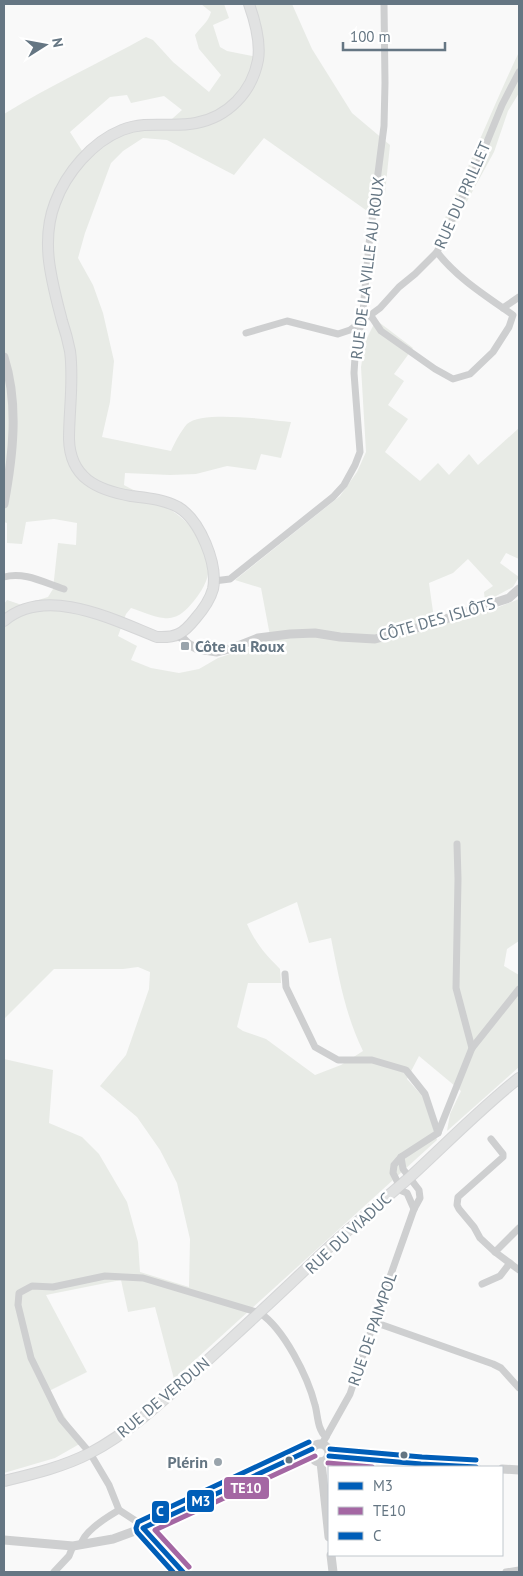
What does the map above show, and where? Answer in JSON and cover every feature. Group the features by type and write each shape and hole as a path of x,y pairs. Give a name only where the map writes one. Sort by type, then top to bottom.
{"main road":[{"path":"4,621 24,610 40,606 60,605 79,608 157,637 170,637 179,635 195,620 209,599 214,581 214,566 197,528 178,507 160,500 128,496 97,486 84,479 76,468 71,455 69,440 72,382 70,350 53,286 47,244 49,223 55,202 74,169 86,154 100,142 123,129 141,125 197,123 213,118 238,101 248,87 258,59 257,35 249,4"},
{"path":"411,1179 519,1078"},
{"path":"401,1188 519,1084"},
{"name":"RUE DU VIADUC","path":"301,1275 346,1232 401,1188"},
{"name":"RUE DE VERDUN","path":"4,1481 55,1467 90,1453 125,1431 155,1408 301,1275"}],"street":[{"name":"RUE DE LA VILLE AU ROUX","path":"214,581 230,579 333,497 344,485 360,452 354,373 356,341 362,322 369,244 384,126 384,4"},
{"name":"RUE DU PRILLET","path":"246,333 287,321 338,334 350,330 371,316 437,252 480,158 502,104 519,72"},
{"path":"371,316 382,331 435,369 453,379 470,374 493,352 516,315 461,277 445,263 437,252"},
{"path":"504,308 519,297"},
{"path":"4,357 12,398 13,440 4,504"},
{"path":"4,577 13,574 23,575 64,589"},
{"name":"CÔTE DES ISLÔTS","path":"179,635 188,644 198,649 217,652 258,638 290,634 315,633 375,639 437,622 509,598 519,589"},
{"path":"456,844 458,879 456,988 472,1048"},
{"path":"285,974 286,987 316,1047 338,1060 372,1060 406,1070 425,1094 438,1134"},
{"path":"414,1210 407,1193 401,1188 393,1173 394,1165 401,1157 438,1134 472,1048 519,990"},
{"path":"491,1139 503,1157 458,1197 457,1205 480,1238 519,1270"},
{"name":"RUE DE PAIMPOL","path":"324,1440 350,1394 414,1210 420,1198 419,1190 403,1169 401,1157"},
{"path":"495,1252 519,1228"},
{"path":"482,1284 500,1276 510,1263"},
{"path":"183,1572 143,1528 130,1516 119,1510 109,1485 90,1453 61,1419 31,1358 18,1305 19,1293 32,1286 53,1287 105,1276 143,1278 260,1313 280,1334 298,1360 309,1385 320,1430 329,1450 325,1459 328,1518"},
{"path":"374,1322 493,1364 506,1373 519,1388"},
{"path":"4,1540 77,1546 113,1540 289,1460 312,1453 316,1445 324,1440"},
{"path":"312,1453 316,1460 455,1466"},
{"path":"503,1469 519,1470"},
{"path":"54,1572 82,1539 108,1516 119,1510"},
{"path":"331,1556 332,1571"},
{"path":"506,1572 519,1571"}],"shaded area":[{"path":"201,4 224,4 229,18 213,25 220,47 227,51 263,58 260,21 254,4 292,4 312,49 352,113 390,145 385,193 376,188 370,213 264,138 234,175 167,140 143,138 123,151 111,163 85,233 78,258 93,285 103,313 114,361 110,402 102,437 171,451 187,424 195,420 237,417 291,422 281,458 261,454 256,470 227,466 196,474 125,473 124,485 164,506 190,526 200,543 208,571 202,589 193,602 179,615 165,618 131,608 126,614 118,636 137,646 131,660 151,668 179,673 199,669 218,658 271,641 261,588 235,580 340,496 357,472 366,452 361,367 365,342 376,320 413,348 394,374 404,381 388,405 408,419 385,452 420,481 438,463 449,475 469,454 478,465 519,428 519,559 506,553 500,563 519,577 513,587 485,602 484,592 493,586 468,559 453,573 429,583 435,626 494,609 519,599 519,941 507,949 504,966 519,975 519,1067 447,1131 450,1114 461,1091 419,1056 407,1079 424,1098 437,1140 174,1379 155,1307 128,1312 121,1280 46,1295 87,1372 49,1391 83,1442 55,1458 4,1473 4,1059 53,1070 49,1123 82,1137 99,1154 127,1202 138,1242 140,1272 189,1287 190,1239 177,1183 160,1150 137,1117 100,1086 126,1055 149,989 150,972 138,967 123,969 54,969 4,1019 4,604 7,600 22,605 48,597 53,589 58,543 76,545 77,523 54,519 26,522 22,544 7,543 7,523 4,522 4,114 56,84 146,37 153,40 173,62 209,92 221,75 199,49 195,35 206,22 211,12","holes":["127,95 131,103 164,96 182,110 163,127 128,133 108,142 86,157 70,132 110,97","297,902 309,943 331,938 347,1010 363,1051 341,1065 315,1075 266,1039 237,1027 248,983 281,983 280,969 261,948 247,924"]},
{"path":"519,52 519,93 508,111 494,152 447,238 439,231"}],"transit line":[{"name":"C","path":"173,1572 137,1532 138,1522 309,1442"},
{"name":"M3","path":"183,1572 143,1528 312,1449"},
{"name":"C","path":"330,1449 476,1460"},
{"name":"TE10","path":"189,1567 155,1530 315,1456"},
{"name":"M3","path":"329,1456 458,1466"},
{"name":"TE10","path":"328,1463 361,1466"}],"place":[{"name":"Côte au Roux","path":"185,646"},
{"name":"Plérin","path":"218,1462"}]}
